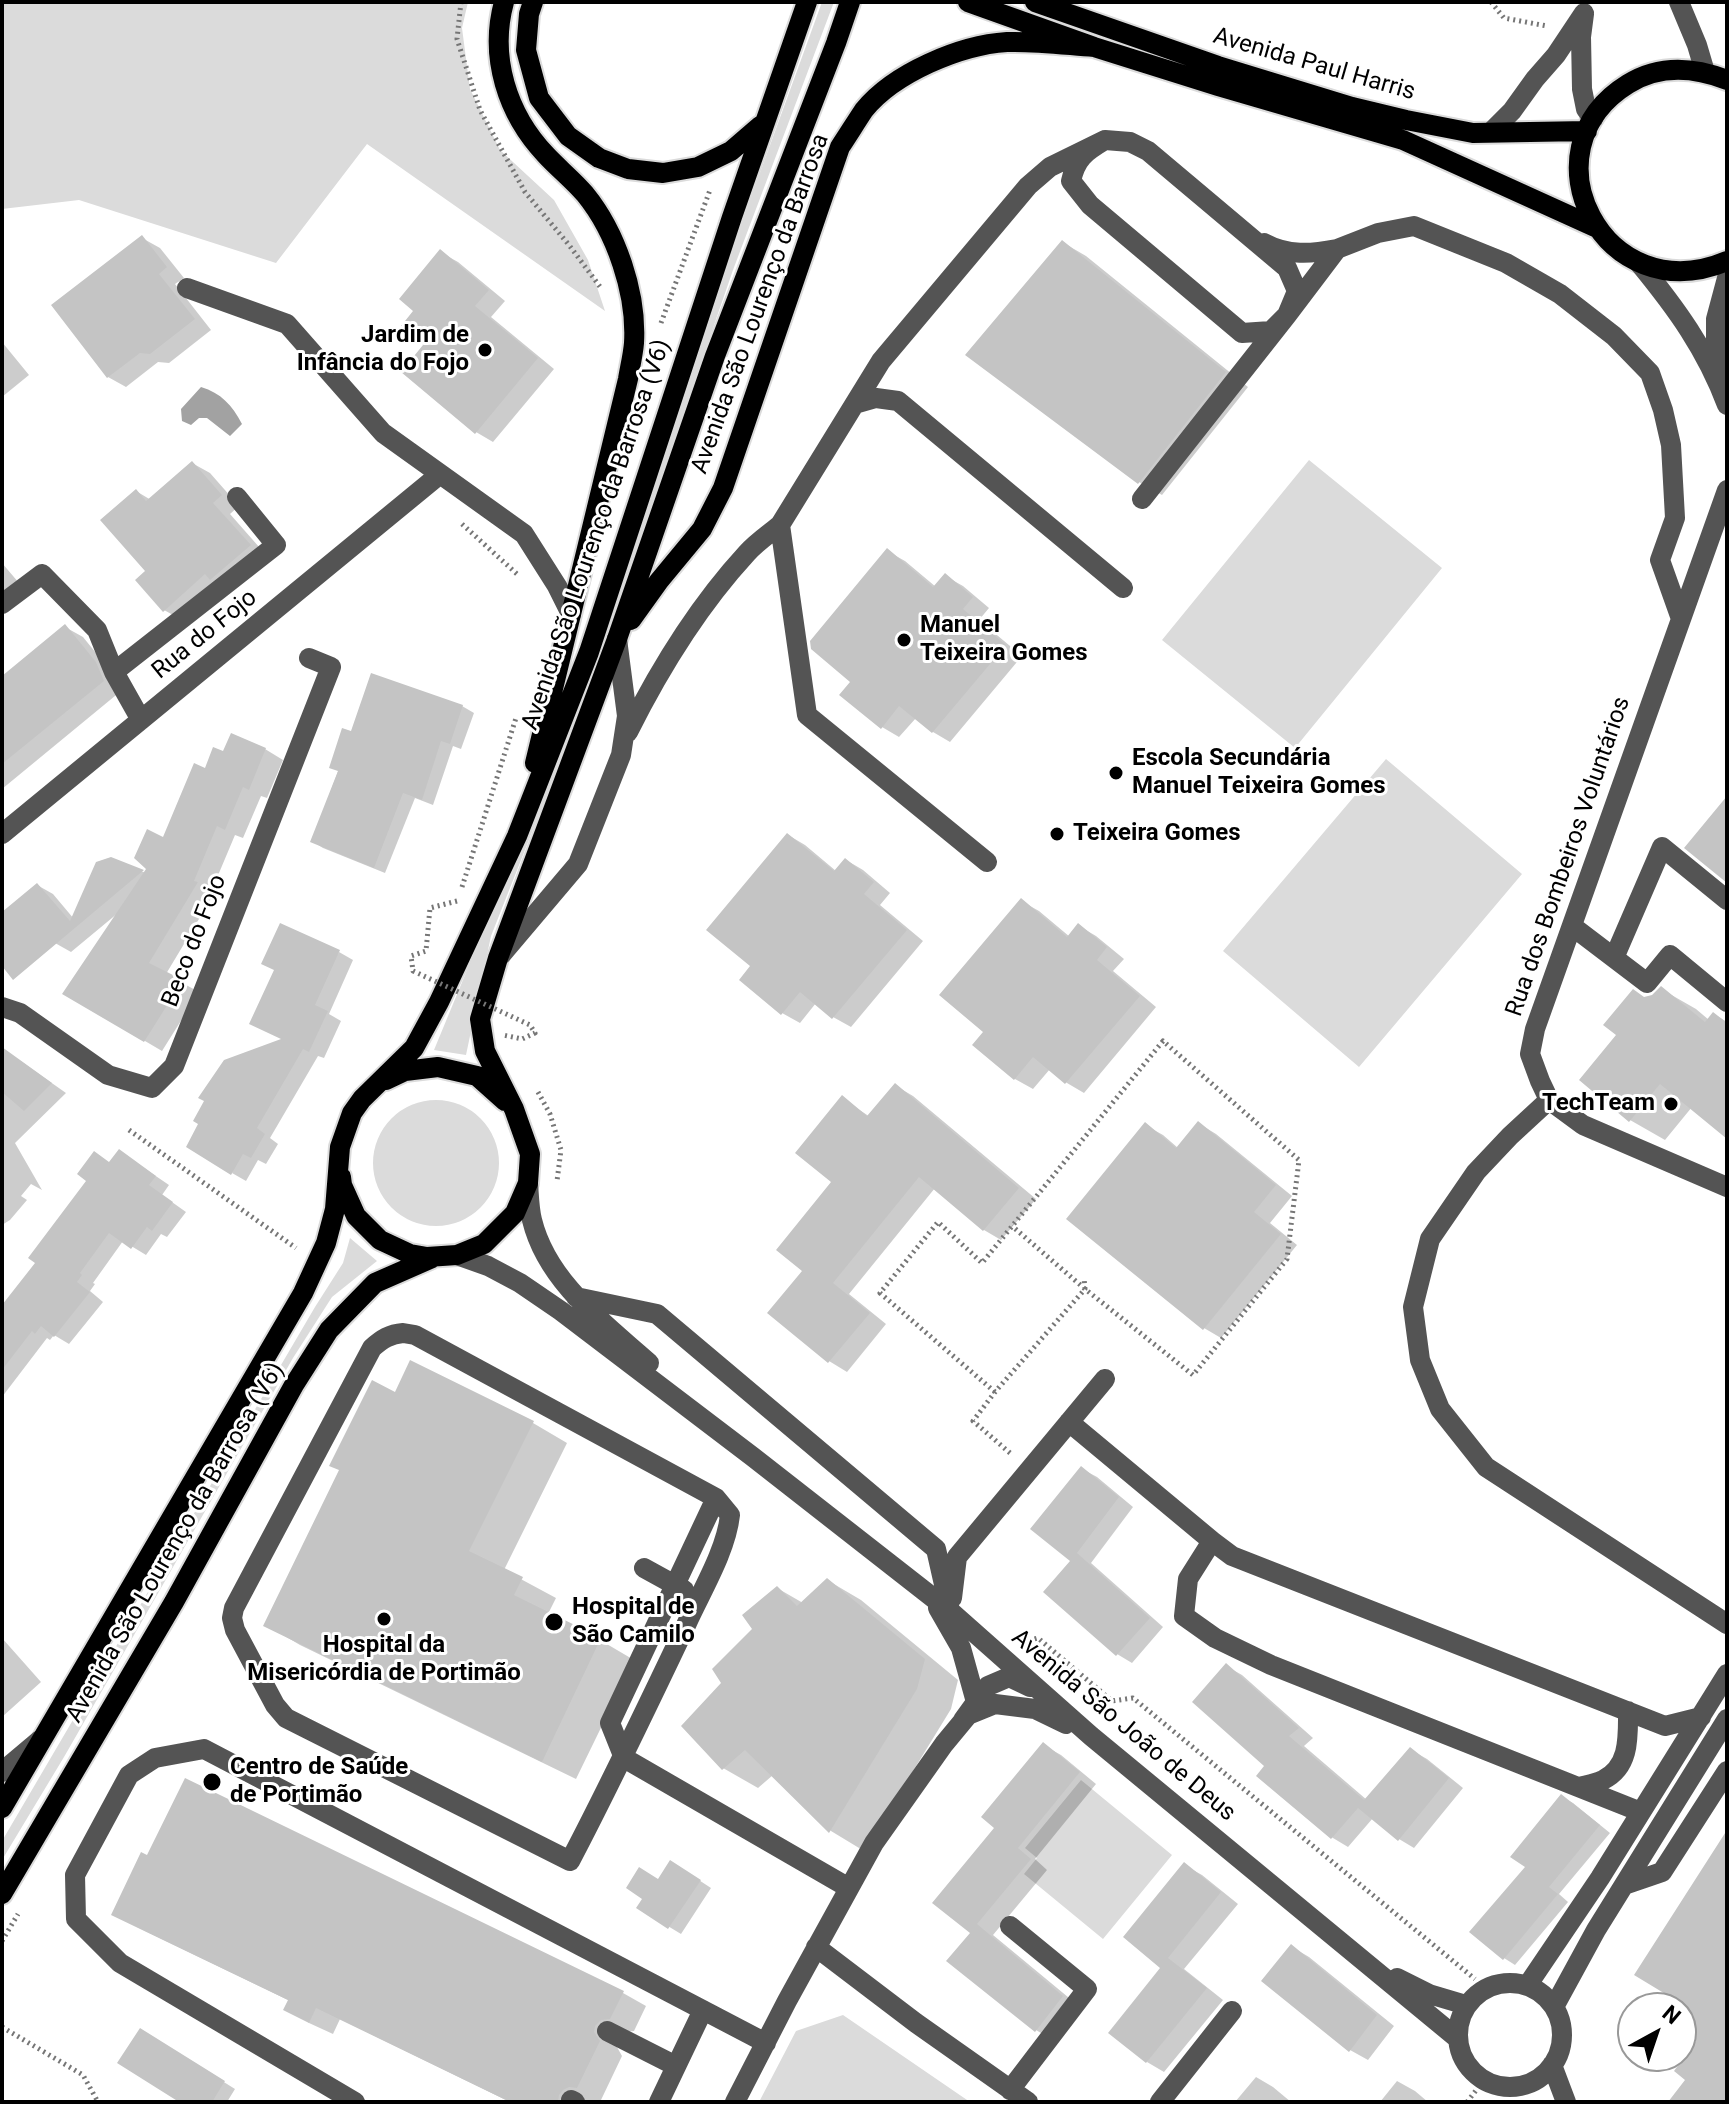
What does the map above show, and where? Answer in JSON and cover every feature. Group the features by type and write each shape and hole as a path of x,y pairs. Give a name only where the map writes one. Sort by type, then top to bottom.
{"main road":[{"path":"504,2 498,47 503,79 514,113 528,135 585,194 610,234 625,271 633,310 634,343 628,379 517,836"},
{"path":"533,2 526,50 539,98 568,136 599,158 628,169 663,173 698,167 731,151 763,123"},
{"name":"Avenida São Lourenço da Barrosa (V6)","path":"340,1147 342,1185 356,1216 380,1240 410,1254 434,1257 457,1255 484,1244 515,1213 528,1183 530,1154 514,1109 485,1051 480,1019 498,958 617,639 715,356 850,2"},
{"path":"968,2 1094,47"},
{"name":"Avenida Paul Harris","path":"1035,2 1218,66 1352,107 1473,133 1590,125"},
{"name":"Avenida São Lourenço da Barrosa (V6)","path":"2,1808 303,1293 326,1243 335,1209 340,1147 352,1113 362,1099 414,1048 517,836 589,652 763,123 805,9"},
{"name":"Avenida São Lourenço da Barrosa","path":"617,639 702,529 723,488 840,147 865,109 892,85 936,60 968,48 1009,42 1094,47"},
{"name":"Avenida Paul Harris","path":"1094,47 1403,140 1597,228"},
{"path":"1727,80 1682,68 1638,78 1619,90 1602,105 1590,125 1581,150 1579,177 1585,204 1597,228 1623,254 1656,269 1675,272 1712,267 1727,261"},
{"name":"Avenida São Lourenço da Barrosa (V6)","path":"362,1099 388,1079 405,1071 438,1067 477,1076 514,1109"},
{"name":"Avenida São Lourenço da Barrosa (V6)","path":"2,1894 174,1602 294,1385 329,1330 375,1283 434,1257"}],"street":[{"path":"1681,4 1705,72"},
{"path":"1491,132 1512,111 1556,55 1585,7"},
{"path":"1585,7 1581,37 1582,89 1590,125"},
{"path":"622,743 689,628 749,551 780,525 881,361 1028,186 1050,167 1105,140 1130,142 1148,151 1287,268 1297,291 1287,315 1271,331 1242,333 1090,205 1071,181 1075,164 1105,140"},
{"path":"1245,233 1274,248 1308,254 1337,249 1378,233 1414,226 1506,263 1560,294 1614,336 1650,373 1663,410 1671,445 1675,518 1660,560 1681,619"},
{"path":"1142,499 1337,249"},
{"path":"1639,263 1678,311 1716,374 1727,405"},
{"path":"1716,374 1716,319 1727,278"},
{"path":"187,288 287,324 383,433 524,534 571,614"},
{"path":"855,404 876,398 898,401 1123,588"},
{"name":"Rua do Fojo","path":"2,834 439,475"},
{"name":"Rua dos Bombeiros Voluntários","path":"1549,1100 1530,1054 1535,1029 1727,490"},
{"path":"114,672 276,545 237,497"},
{"path":"1711,532 1727,512"},
{"path":"780,525 807,715 987,862"},
{"path":"2,604 42,574 97,630 114,672 141,720"},
{"path":"498,958 578,864 621,755 627,716 617,639"},
{"name":"Beco do Fojo","path":"2,1007 20,1013 108,1075 152,1088 174,1066 331,667 309,658"},
{"path":"1614,958 1662,847 1727,900"},
{"path":"1572,926 1647,983 1670,955 1727,1002"},
{"path":"1727,1187 1583,1125 1549,1100 1476,1172 1430,1239 1413,1307 1420,1360 1440,1409 1486,1467 1727,1624"},
{"path":"528,1183 532,1220 547,1256 576,1297 753,1457"},
{"path":"457,1255 488,1266 520,1283 753,1457"},
{"path":"576,1297 657,1314 669,1324 936,1549 950,1611"},
{"path":"403,1333 415,1335 716,1498 730,1515 728,1532 699,1597 624,1758 570,1861 286,1718 275,1705 235,1630 232,1618 234,1608 372,1348 392,1334 403,1333"},
{"path":"950,1611 957,1557 1105,1379"},
{"path":"1069,1422 1232,1556 1665,1726 1701,1717"},
{"name":"Avenida São João de Deus","path":"753,1457 950,1611 1091,1736 1457,2038"},
{"path":"716,1498 610,1723 624,1758 849,1888"},
{"path":"1212,1541 1188,1579 1184,1616 1215,1638 1271,1665 1641,1812"},
{"path":"644,1568 699,1597"},
{"path":"931,1596 961,1648 976,1702"},
{"path":"1527,1986 1600,1878 1727,1674"},
{"path":"959,1727 988,1686 1009,1677 1041,1692"},
{"path":"735,2102 874,1843 968,1715 995,1704 1035,1709 1091,1736"},
{"path":"1578,1787 1604,1780 1619,1767 1626,1750 1628,1711"},
{"path":"1554,2007 1596,1930 1727,1719"},
{"path":"3,1772 43,1737"},
{"path":"355,2102 120,1963 76,1919 75,1875 129,1775 155,1758 204,1749 766,2043"},
{"path":"1624,1885 1662,1872 1727,1771"},
{"path":"1010,1926 1087,1989 1010,2090"},
{"path":"816,1947 1028,2102"},
{"path":"1365,1962 1429,1994 1466,2005"},
{"path":"1510,1983 1527,1986 1542,1994 1554,2007 1561,2023 1562,2040 1557,2057 1548,2071 1534,2081 1517,2087 1500,2086 1484,2080 1471,2070 1461,2055 1457,2038 1459,2021 1466,2005 1478,1993 1493,1985 1510,1983"},
{"path":"659,2102 703,2010"},
{"path":"1160,2102 1232,2011"},
{"path":"607,2031 676,2066"},
{"path":"1552,2065 1566,2102"},
{"path":"1517,2087 1535,2102"}],"path":[{"path":"1491,2 1504,18 1549,26 1555,14"},
{"path":"659,329 711,189"},
{"path":"457,901 430,908 426,951 411,956 413,971 530,1025 535,1033 522,1039 503,1035"},
{"path":"504,1010 503,1035 508,1046"},
{"path":"995,1392 880,1293 938,1222 982,1263 1012,1226 1163,1041 1299,1160 1287,1259 1193,1375 1012,1226"},
{"path":"532,1082 550,1114 561,1150 557,1192"},
{"path":"129,1130 296,1248"},
{"path":"1029,1470 973,1421 1085,1289 1084,1278"},
{"path":"1013,1634 1025,1643 1038,1638 1112,1701 1133,1698 1476,1980"},
{"path":"2,2027 83,2075 98,2102"},
{"path":"1467,2102 1484,2080"}],"shaded area":[{"path":"2,2 468,2 462,28 470,89 500,150 554,200 588,260 605,311 367,144 276,263 79,200 2,209"},
{"path":"822,2 834,2 733,270 557,769 491,936 466,1055 434,1050 555,757"},
{"path":"201,387 220,396 238,417 242,424 230,436 207,418 199,418 191,425 182,421 181,409"},
{"path":"1309,460 1442,568 1295,748 1162,640"},
{"path":"1386,759 1522,874 1359,1067 1223,951"},
{"path":"436,1100 460,1105 480,1119 494,1139 499,1163 494,1187 480,1207 460,1221 436,1226 412,1221 392,1207 378,1187 373,1163 378,1139 392,1119 412,1105"},
{"path":"350,1238 377,1261 332,1297 293,1358 2,1860 2,1841 343,1263"},
{"path":"1081,1780 1172,1855 1103,1939 1024,1874 1037,1858 1025,1848"},
{"path":"843,2015 970,2102 759,2102 796,2031"}],"building":[{"path":"142,235 167,267 159,274 195,319 150,354 140,353 107,378 51,305"},
{"path":"1062,240 1226,372 1138,484 965,355"},
{"path":"440,249 489,290 475,306 538,358 475,434 401,372 423,345 401,326 413,311 399,299"},
{"path":"192,461 222,495 213,503 251,545 210,580 205,574 163,612 135,580 145,571 100,520 136,489 146,501"},
{"path":"887,548 933,587 945,573 973,597 963,609 1006,645 932,733 899,706 881,729 839,695 850,682 811,649 810,641"},
{"path":"65,624 96,662 104,681 2,764 2,676"},
{"path":"371,673 463,705 450,744 441,741 422,800 403,793 374,868 310,842 338,771 329,768 342,728 351,731"},
{"path":"231,733 266,748 249,790 243,787 225,830 217,826 194,881 198,882 149,963 183,980 144,1042 62,994 146,869 134,858 147,829 163,837 194,763 205,768 213,747 223,751"},
{"path":"1727,796 1727,883 1684,848"},
{"path":"787,833 834,871 845,858 874,882 864,894 907,930 832,1019 800,992 781,1015 739,980 750,966 706,930"},
{"path":"111,857 144,870 13,980 2,966 2,912 37,883 70,921 96,862"},
{"path":"1021,898 1067,937 1078,923 1107,947 1097,960 1140,996 1065,1084 1033,1057 1014,1080 972,1045 983,1032 939,995"},
{"path":"280,923 340,950 315,1005 328,1011 309,1052 303,1049 257,1128 265,1134 251,1158 243,1154 231,1175 186,1147 198,1124 193,1121 204,1101 198,1098 224,1060 281,1039 249,1024 274,970 261,964"},
{"path":"1661,986 1705,1022 1713,1012 1727,1023 1727,1139 1660,1084 1629,1122 1579,1080 1616,1035 1603,1025 1633,989 1644,997 1652,995"},
{"path":"2,1047 52,1083 24,1111 2,1092"},
{"path":"895,1083 1019,1188 983,1231 919,1177 833,1283 870,1313 828,1363 767,1313 802,1271 776,1250 831,1182 795,1153 842,1095 867,1116"},
{"path":"1198,1121 1276,1185 1254,1212 1281,1234 1203,1330 1066,1219 1145,1122 1176,1148"},
{"path":"119,1149 156,1176 149,1185 173,1202 152,1231 147,1227 131,1249 109,1233 80,1273 82,1275 77,1282 90,1292 54,1337 41,1326 35,1334 32,1331 2,1370 2,1305 35,1263 28,1258 86,1181 77,1174 94,1151 109,1162"},
{"name":"Hospital da Misericórdia de Portimão","path":"410,1360 534,1421 469,1551 523,1577 514,1595 601,1638 542,1762 263,1626 339,1470 329,1466 372,1380 395,1392"},
{"path":"1081,1466 1119,1497 1077,1553 1150,1618 1116,1656 1043,1592 1070,1561 1030,1529"},
{"path":"827,1578 925,1659 917,1689 829,1833 745,1750 722,1770 681,1726 721,1683 712,1669 752,1629 742,1615 777,1586 797,1606"},
{"path":"1226,1663 1299,1728 1289,1736 1364,1800 1410,1747 1449,1778 1398,1841 1358,1808 1331,1839 1256,1776 1264,1766 1192,1702"},
{"path":"1043,1742 1080,1772 1018,1848 1031,1859 977,1924 1063,1996 1035,2032 946,1961 970,1933 932,1903 994,1828 981,1817"},
{"path":"185,1778 624,1991 610,2019 601,2020 595,2026 594,2032 600,2041 577,2088 563,2090 558,2102 510,2102 316,2008 309,2023 283,2010 288,2000 111,1915 141,1852 147,1855"},
{"path":"1561,1794 1600,1825 1549,1887 1558,1894 1503,1960 1469,1932 1525,1867 1510,1857"},
{"path":"1727,1830 1727,2102 1668,2102 1685,2080 1675,2072 1697,2072 1697,1992 1662,1992 1634,1975"},
{"path":"670,1860 701,1880 668,1929 636,1908 642,1899 626,1888 639,1867 658,1879"},
{"path":"1184,1862 1221,1892 1168,1958 1207,1988 1146,2063 1108,2033 1160,1968 1123,1937"},
{"path":"1291,1944 1377,2015 1349,2052 1261,1981"},
{"path":"140,2028 225,2081 212,2102 179,2102 117,2063"}],"place":[{"name":"Jardim de Infância do Fojo","path":"485,350"},
{"name":"Manuel Teixeira Gomes","path":"904,640"},
{"name":"Escola Secundária Manuel Teixeira Gomes","path":"1116,773"},
{"name":"Teixeira Gomes","path":"1057,834"},
{"name":"TechTeam","path":"1671,1104"},
{"name":"Hospital da Misericórdia de Portimão","path":"384,1619"},
{"name":"Hospital de São Camilo","path":"554,1622"},
{"name":"Centro de Saúde de Portimão","path":"212,1782"}]}
